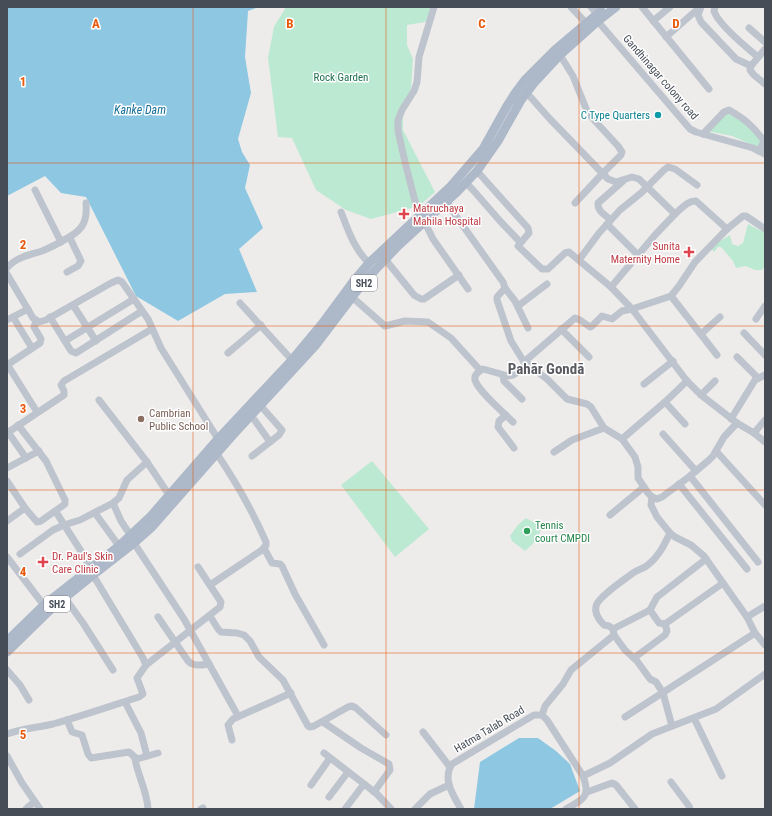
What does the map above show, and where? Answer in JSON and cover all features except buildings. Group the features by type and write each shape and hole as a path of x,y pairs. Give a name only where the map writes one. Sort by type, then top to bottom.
{"main road":[{"name":"SH2","path":"7,641 91,572 132,540 151,528 320,340 352,297 483,149 513,96 525,80 555,50 606,7"},
{"name":"SH2","path":"7,652 46,608 65,598 119,546 132,540 218,439 292,360 369,263 423,218 447,202 466,183 477,171 498,141 526,92 595,15 616,7"}],"street":[{"path":"434,7 419,57 417,82 414,91 402,110 398,120 398,131 415,201 433,239 468,289"},
{"path":"571,7 586,23"},
{"path":"642,7 709,89"},
{"path":"653,21 670,7"},
{"path":"666,37 701,7"},
{"path":"701,7 698,15 701,22 736,59 751,66"},
{"path":"715,7 714,11 717,18 740,42 758,57"},
{"name":"Gandhinagar colony road","path":"595,15 690,129 753,148 762,153"},
{"path":"749,28 765,42"},
{"path":"765,49 751,66 751,72 765,84"},
{"path":"560,55 573,76 587,111 622,152 621,155 602,173 575,203"},
{"path":"526,92 602,173 616,182 636,178 675,214"},
{"path":"703,134 724,112 729,110 736,113 747,122 764,141 762,153"},
{"path":"579,260 609,222 627,203 647,187 664,170 671,167 697,185"},
{"path":"477,171 528,228 529,233 520,242 518,245 519,248 544,270 548,269 567,252 579,260 611,286 632,309 687,381 701,395 734,421 754,433 765,442"},
{"path":"623,180 598,203 598,206 600,211 638,255"},
{"path":"466,183 520,242"},
{"path":"35,190 61,242"},
{"path":"611,286 675,214 693,200 727,229"},
{"path":"447,202 503,282 504,288 512,295 528,328"},
{"path":"7,268 16,260 43,251 75,234 84,224 87,215 86,204"},
{"path":"341,212 357,248 369,263"},
{"path":"352,297 385,326 405,321 428,322 451,338 480,370 488,370 504,376 513,375 527,364 561,329 576,318 590,327 602,316 612,320 622,311 671,296 695,262 727,229 743,216 746,216 765,229"},
{"path":"67,272 78,266 82,261 70,238"},
{"path":"385,259 414,295 421,299 424,299 459,275"},
{"path":"7,274 36,321 42,322 111,283 118,280 125,285 148,319 171,365 218,439"},
{"path":"518,306 547,284"},
{"path":"504,288 497,297 497,300 511,341 527,364 547,379 567,399 587,404 591,407 604,428 622,438 637,462 638,478 652,497 656,499 662,497 709,460 716,451 761,376 737,357"},
{"path":"671,296 717,355"},
{"path":"65,341 134,299"},
{"path":"240,303 292,360"},
{"path":"73,305 96,340"},
{"path":"756,319 765,306"},
{"path":"28,309 10,319 32,348"},
{"path":"50,317 71,351 76,353 142,311"},
{"path":"701,334 720,317"},
{"path":"36,321 34,327 41,341 7,365 37,412"},
{"path":"228,353 261,325"},
{"path":"26,458 7,432 64,395 61,385 64,381 152,329"},
{"path":"561,329 589,358"},
{"path":"744,333 765,355"},
{"path":"644,384 673,361"},
{"path":"480,370 475,376 476,383 513,422"},
{"path":"504,376 504,381 522,399"},
{"path":"622,438 665,402 687,381"},
{"path":"701,395 715,381"},
{"path":"100,400 147,462 169,495"},
{"path":"665,402 685,424"},
{"path":"252,456 279,435 282,430 260,405"},
{"path":"506,414 499,421 498,427 514,448"},
{"path":"251,415 270,442"},
{"path":"754,433 765,420"},
{"path":"7,481 25,508 37,522 56,512 65,502 52,473 39,451 18,425"},
{"path":"554,452 572,440 604,428"},
{"path":"663,434 758,562"},
{"path":"7,468 39,451"},
{"path":"716,451 765,505"},
{"path":"210,586 264,548 266,545 254,515 237,483 217,454"},
{"path":"20,554 43,536 64,525 95,513 113,503 119,498 127,480 147,462"},
{"path":"679,484 747,569"},
{"path":"610,515 644,487"},
{"path":"652,497 651,505 653,510 670,534 691,544 706,559 747,617 755,633 765,645"},
{"path":"113,503 132,540 184,619 238,716"},
{"path":"7,521 25,508"},
{"path":"56,512 86,559 91,572 144,658 146,665"},
{"path":"95,513 119,546"},
{"path":"670,534 655,559 643,569 634,572 614,586 596,605 596,615 604,625 609,626 625,650 634,658 650,679 656,682 663,693 672,726"},
{"path":"264,548 272,563 280,564 282,566 295,594 324,645"},
{"path":"7,557 46,608"},
{"path":"542,715 545,706 563,684 571,670 614,632 650,610 660,594 706,559"},
{"path":"7,734 19,729 39,727 67,720 140,697 143,694 137,678 146,665 210,616 221,604 198,567"},
{"path":"650,610 659,623 665,624 723,583"},
{"path":"65,598 86,627 113,670"},
{"path":"747,617 765,606"},
{"path":"210,616 221,632 238,633 244,635 250,641 262,661 283,680 310,728 352,706 386,735"},
{"path":"158,617 191,664 209,664"},
{"path":"634,658 665,635 667,631 665,624"},
{"path":"626,718 755,633"},
{"path":"7,670 20,685 29,700"},
{"path":"583,776 610,763 652,734 716,709 765,674"},
{"path":"232,740 228,725 232,719 291,693"},
{"path":"125,702 141,733 147,756"},
{"name":"Hatma Talab Road","path":"448,785 448,774 450,767 457,760 534,715 542,715 548,720 583,776 587,792"},
{"path":"694,718 722,776"},
{"path":"67,720 72,732 82,735 88,754 91,758 129,752 135,759 137,771 146,793 148,809"},
{"path":"323,722 361,748 389,764 390,770 374,792"},
{"path":"423,732 450,767"},
{"path":"135,759 140,759 158,753"},
{"path":"311,785 327,756 374,792 391,809"},
{"path":"8,759 34,802 40,809"},
{"path":"329,796 348,772"},
{"path":"671,782 690,809"},
{"path":"566,809 584,798 587,792 612,783 616,784 635,809"},
{"path":"345,809 364,784"},
{"path":"415,809 430,794 448,785 461,809"},
{"path":"26,809 34,802"}],"green space":[{"name":"Rock Garden","path":"286,7 438,7 425,22 407,25 407,45 413,59 411,88 403,110 403,130 435,192 419,206 371,219 346,210 316,190 292,138 278,137 268,58 274,27"},
{"path":"725,112 746,123 761,141 757,147 732,136 707,131"},
{"path":"748,224 765,233 765,266 762,270 755,270 745,266 736,268 733,261 721,247 718,247 714,252 710,247 730,235 732,244 738,246 743,243"},
{"path":"372,461 429,529 395,557 341,485"},
{"name":"Tennis court CMPDI","path":"526,518 542,527 531,546 525,551 512,541 510,536 518,525"}],"water":[{"name":"Kanke Dam","path":"7,7 259,7 248,11 245,57 251,93 238,139 242,152 250,165 245,188 263,228 239,249 257,292 225,294 178,321 136,296 86,197 61,193 45,176 7,196"},
{"path":"519,738 538,738 556,751 570,764 580,791 550,809 474,809 480,762"}],"place":[{"name":"C Type Quarters","path":"658,115"},
{"name":"Matruchaya Mahila Hospital","path":"404,214"},
{"name":"Sunita Maternity Home","path":"689,252"},
{"name":"Cambrian Public School","path":"141,419"},
{"name":"Tennis court CMPDI","path":"527,531"},
{"name":"Dr. Paul's Skin Care Clinic","path":"43,562"}],"district":[{"name":"Pahār Gondā","path":"546,369"}]}
